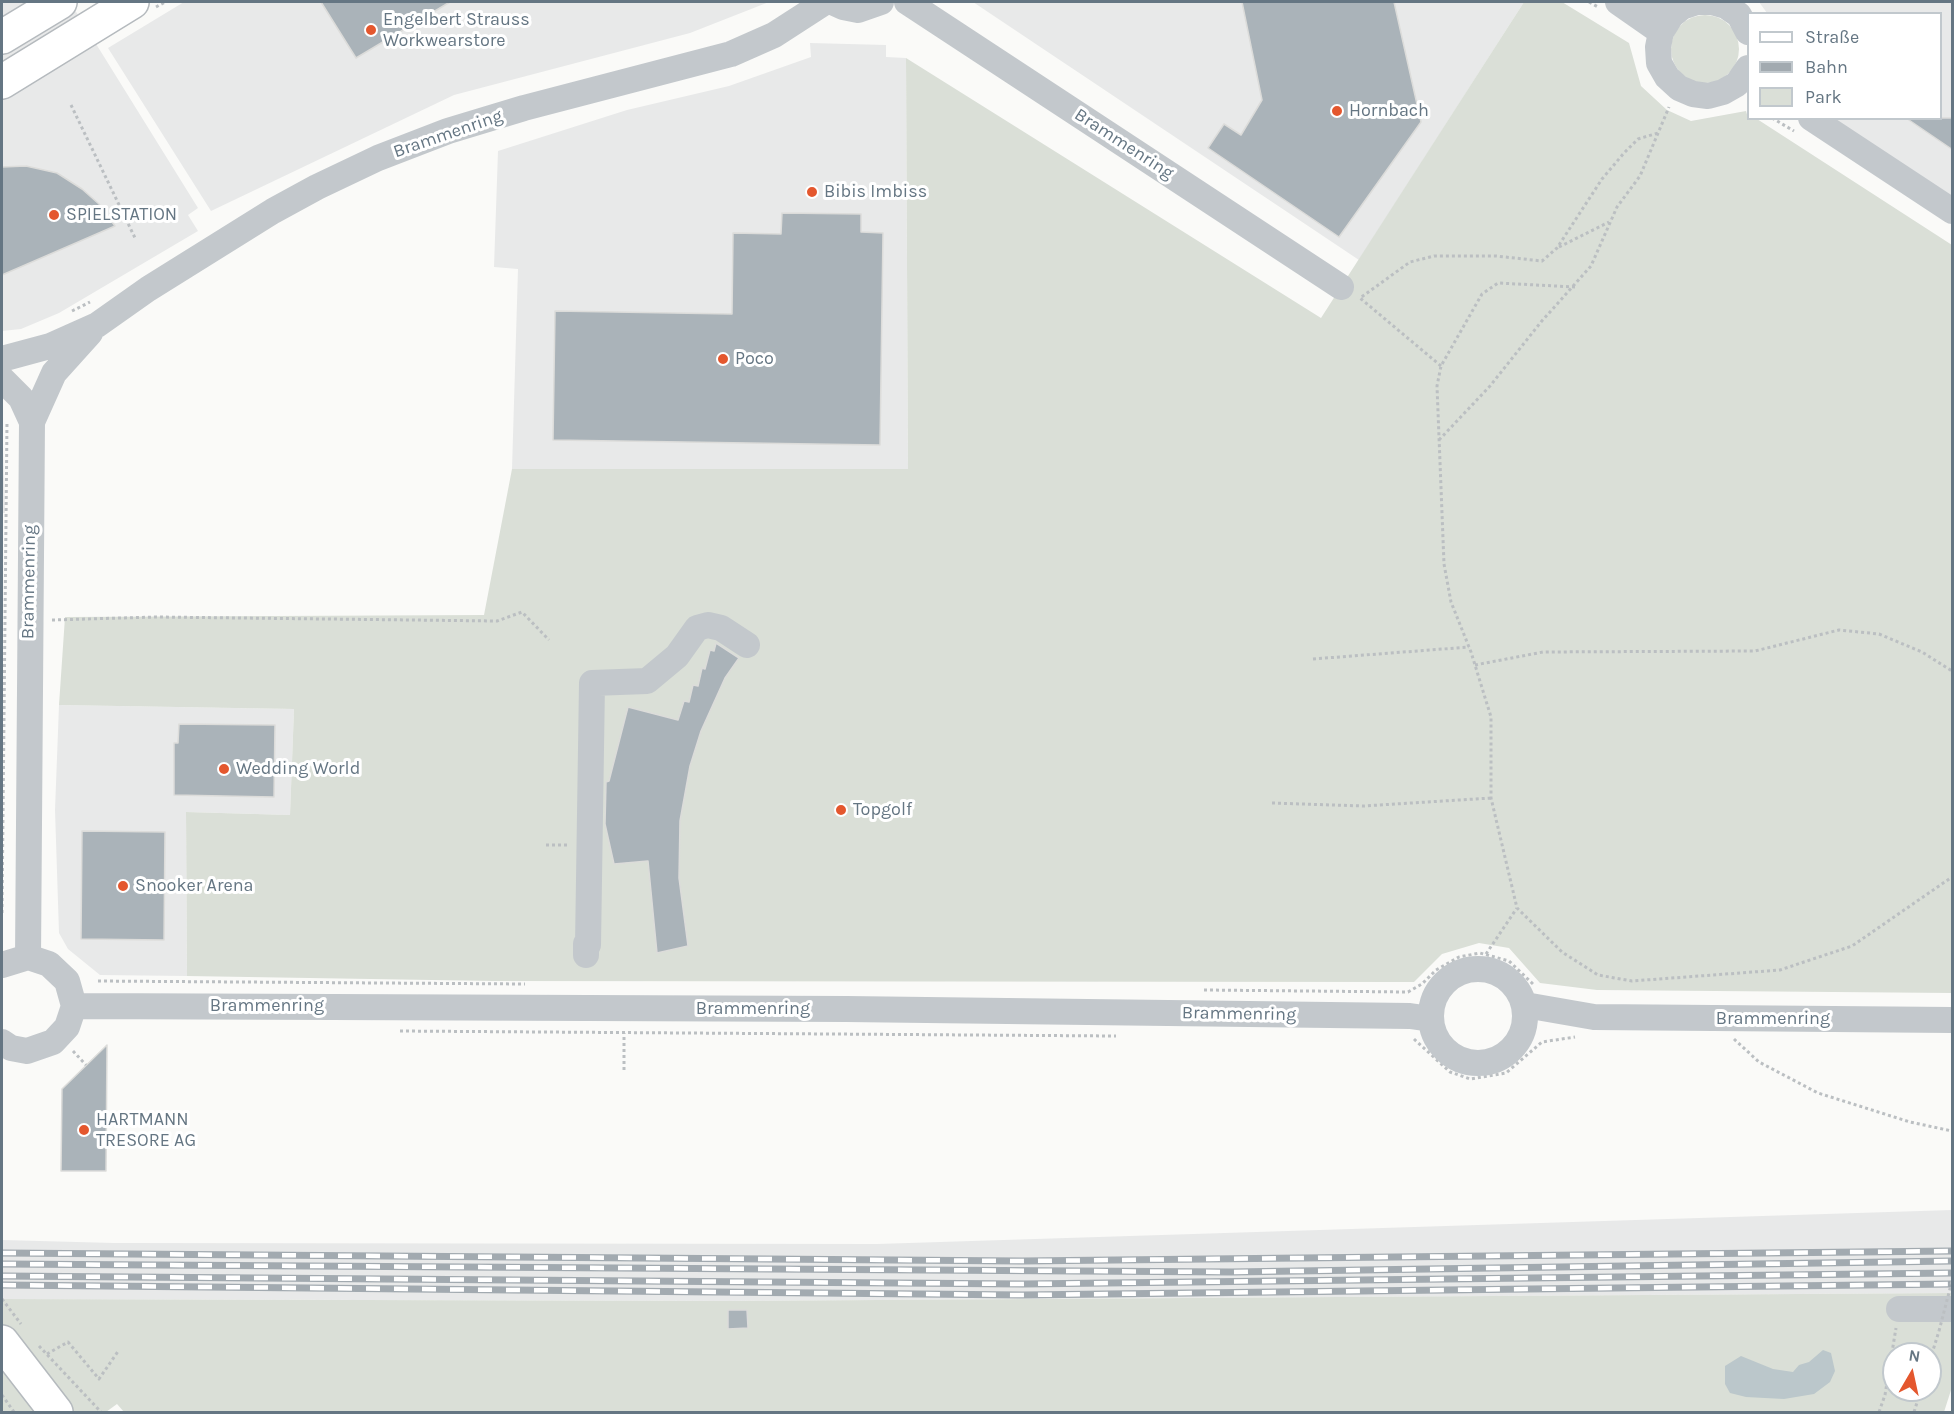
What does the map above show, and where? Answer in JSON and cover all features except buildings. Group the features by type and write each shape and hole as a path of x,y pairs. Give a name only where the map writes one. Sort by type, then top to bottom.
{"main road":[{"path":"2,38 60,2"},
{"path":"2,82 132,2"},
{"path":"12,1333 56,1413"}],"street":[{"name":"Brammenring","path":"2,359 50,346 97,325 148,289 256,222 317,187 378,158 448,131 524,108 731,54 774,35 825,2"},
{"path":"832,2 858,10 881,2"},
{"name":"Brammenring","path":"908,2 1341,287"},
{"path":"1618,2 1669,22"},
{"path":"1649,2 1669,22"},
{"path":"1745,81 1723,92 1708,96 1693,94 1679,88 1667,77 1659,63 1658,47 1669,22 1697,2 1719,3 1739,15 1747,29"},
{"path":"1814,120 1953,211"},
{"name":"Brammenring","path":"28,957 32,422 54,373 97,325"},
{"name":"Brammenring","path":"2,379 21,398 32,422"},
{"path":"586,955 592,683 647,681 677,656 697,628 708,625 721,628 747,645"},
{"path":"2,965 28,957 49,964 62,975 71,988 74,1006 71,1019 53,1042 27,1051 11,1048 2,1042"},
{"path":"1473,969 1486,969 1502,975 1515,985 1529,1008 1515,1046 1501,1058 1485,1063 1469,1062 1454,1057 1440,1046 1431,1019 1433,1001 1441,986 1455,975 1473,969"},
{"name":"Brammenring","path":"74,1006 846,1009 1410,1016 1431,1019"},
{"name":"Brammenring","path":"1529,1008 1590,1027 1953,1020"},
{"path":"1899,1309 1953,1309"}],"path":[{"path":"1439,440 1490,386 1541,322 1575,287 1591,266 1617,207 1640,176 1679,88"},
{"path":"71,105 136,240"},
{"path":"1557,248 1602,179 1624,153 1638,139 1658,133"},
{"path":"1441,366 1360,298 1410,262 1434,256 1496,256 1542,261 1557,248 1610,222"},
{"path":"1575,287 1498,283 1482,294 1441,366 1437,386 1444,564 1451,602 1469,647 1491,717 1491,798 1517,908 1562,952 1598,975 1632,981 1780,970 1852,946 1953,877"},
{"path":"2,913 7,420 4,415"},
{"path":"2,614 6,611"},
{"path":"29,621 156,617 497,621 522,612 549,640"},
{"path":"1475,665 1543,652 1755,651 1839,630 1879,634 1922,652 1953,671"},
{"path":"1313,659 1469,647"},
{"path":"1272,802 1363,806 1491,798"},
{"path":"1486,954 1517,908"},
{"path":"1195,990 1408,992 1422,984 1436,970 1458,957 1480,953 1509,961 1529,1008"},
{"path":"98,981 526,984"},
{"path":"1408,1038 1416,1039 1432,1059 1450,1072 1470,1078 1506,1072 1542,1042 1590,1027"},
{"path":"399,1031 1123,1036"},
{"path":"624,1033 624,1070"},
{"path":"1744,1038 1733,1038 1759,1062 1818,1093 1910,1122 1953,1131"},
{"path":"68,1050 86,1065"},
{"path":"1936,1342 1953,1281"},
{"path":"2,1299 12,1333"},
{"path":"1879,1413 1886,1395 1899,1309"},
{"path":"36,1342 101,1413"},
{"path":"47,1354 68,1342 99,1379 119,1350"},
{"path":"2,1395 14,1413"}],"shaded area":[{"path":"2,2 70,2 198,208 188,215 198,231 59,313 21,329 2,331"},
{"path":"184,2 769,2 690,33 454,95 211,211 108,48"},
{"path":"973,2 1524,2 1359,260"},
{"path":"1759,2 1952,2 1952,197 1834,120 1942,120 1942,12 1766,12"},
{"path":"810,43 886,45 886,57 906,58 908,469 512,469 518,269 494,267 498,151 627,110 729,86 811,57"},
{"path":"2,412 5,513 2,513"},
{"path":"59,705 294,709 290,815 186,812 187,976 100,975 68,949 59,933 55,810"},
{"path":"1952,1210 1952,1293 725,1301 2,1299 2,1240 114,1243 877,1244"},
{"path":"1823,1350 1831,1353 1835,1371 1830,1382 1814,1394 1784,1399 1746,1397 1730,1393 1725,1384 1725,1366 1741,1356 1773,1369 1793,1372 1799,1365 1809,1362"}],"green space":[{"path":"1524,2 1562,2 1629,43 1641,86 1667,110 1691,121 1746,111 1747,120 1759,120 1952,245 1952,993 1597,990 1540,983 1509,948 1479,943 1442,954 1414,982 493,981 187,976 186,812 290,815 294,709 59,705 65,617 484,615 512,469 908,469 906,58 1321,318"},
{"path":"1712,15 1724,21 1733,30 1739,42 1737,62 1729,73 1712,83 1698,83 1681,73 1673,62 1671,42 1681,25 1692,17"},
{"path":"1952,1293 1952,1387 1944,1412 124,1412 117,1404 106,1412 2,1412 2,1299 725,1301"}],"railway":[{"path":"2,1253 1022,1261 1952,1251"},
{"path":"2,1264 1232,1272 1952,1261"},
{"path":"2,1276 1023,1284 1952,1273"},
{"path":"2,1285 1022,1295 1952,1284"}],"place":[{"name":"Engelbert Strauss Workwearstore","path":"371,30"},
{"name":"Hornbach","path":"1337,111"},
{"name":"Bibis Imbiss","path":"812,192"},
{"name":"SPIELSTATION","path":"54,215"},
{"name":"Poco","path":"723,359"},
{"name":"Wedding World","path":"224,769"},
{"name":"Topgolf","path":"841,810"},
{"name":"Snooker Arena","path":"123,886"},
{"name":"HARTMANN TRESORE AG","path":"84,1130"}]}
